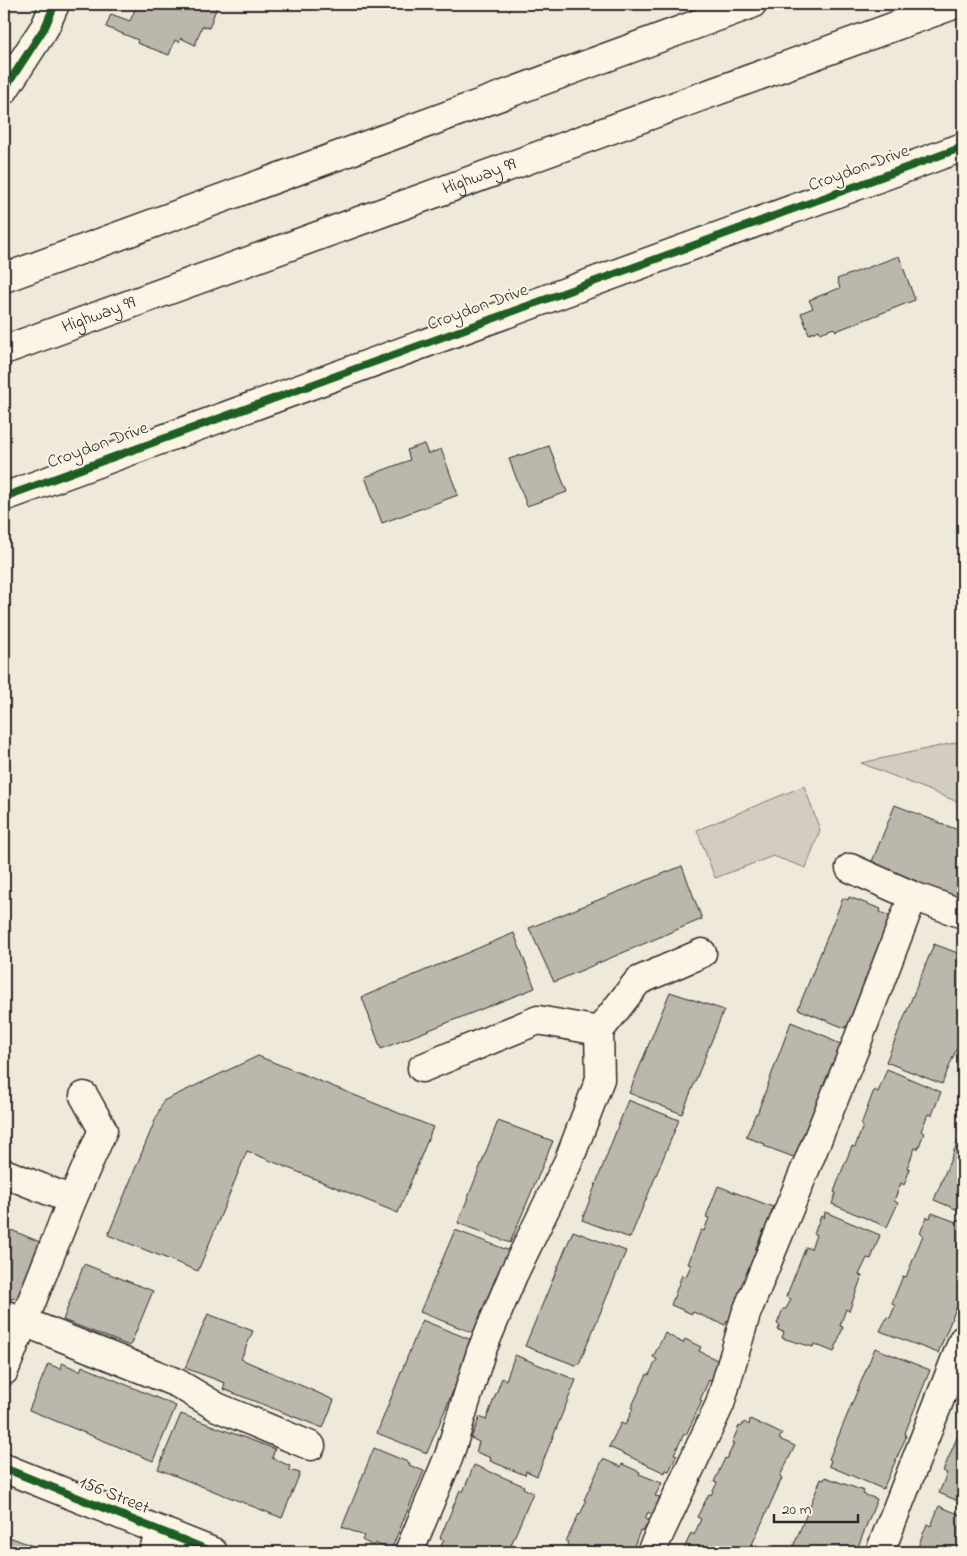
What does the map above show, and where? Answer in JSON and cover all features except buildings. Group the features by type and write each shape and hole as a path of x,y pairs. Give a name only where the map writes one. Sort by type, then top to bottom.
{"main road":[{"path":"4,90 45,27 55,4"},
{"path":"4,278 752,4"},
{"name":"Highway 99","path":"4,350 956,4"},
{"name":"Croydon Drive","path":"4,497 963,147"},
{"path":"850,868 913,896 963,914"},
{"path":"651,1552 720,1404 746,1314 854,1050 913,896"},
{"path":"409,1552 448,1456 481,1352 513,1275 569,1160 600,1078 599,1031 638,980 702,953"},
{"path":"422,1068 538,1020 599,1031"},
{"path":"4,1371 14,1318 72,1200 103,1130 84,1096"},
{"path":"4,1173 72,1200"},
{"path":"14,1318 177,1383 217,1407 311,1446"},
{"path":"880,1552 963,1340"},
{"name":"156 Street","path":"4,1468 157,1542 213,1552"}],"shaded area":[{"path":"963,741 963,804 861,763"},
{"path":"804,786 820,830 806,868 773,856 715,878 697,830"}],"cycle path":[{"path":"4,90 45,27 55,4"},
{"path":"4,497 963,147"},
{"path":"4,1468 213,1552"}]}
